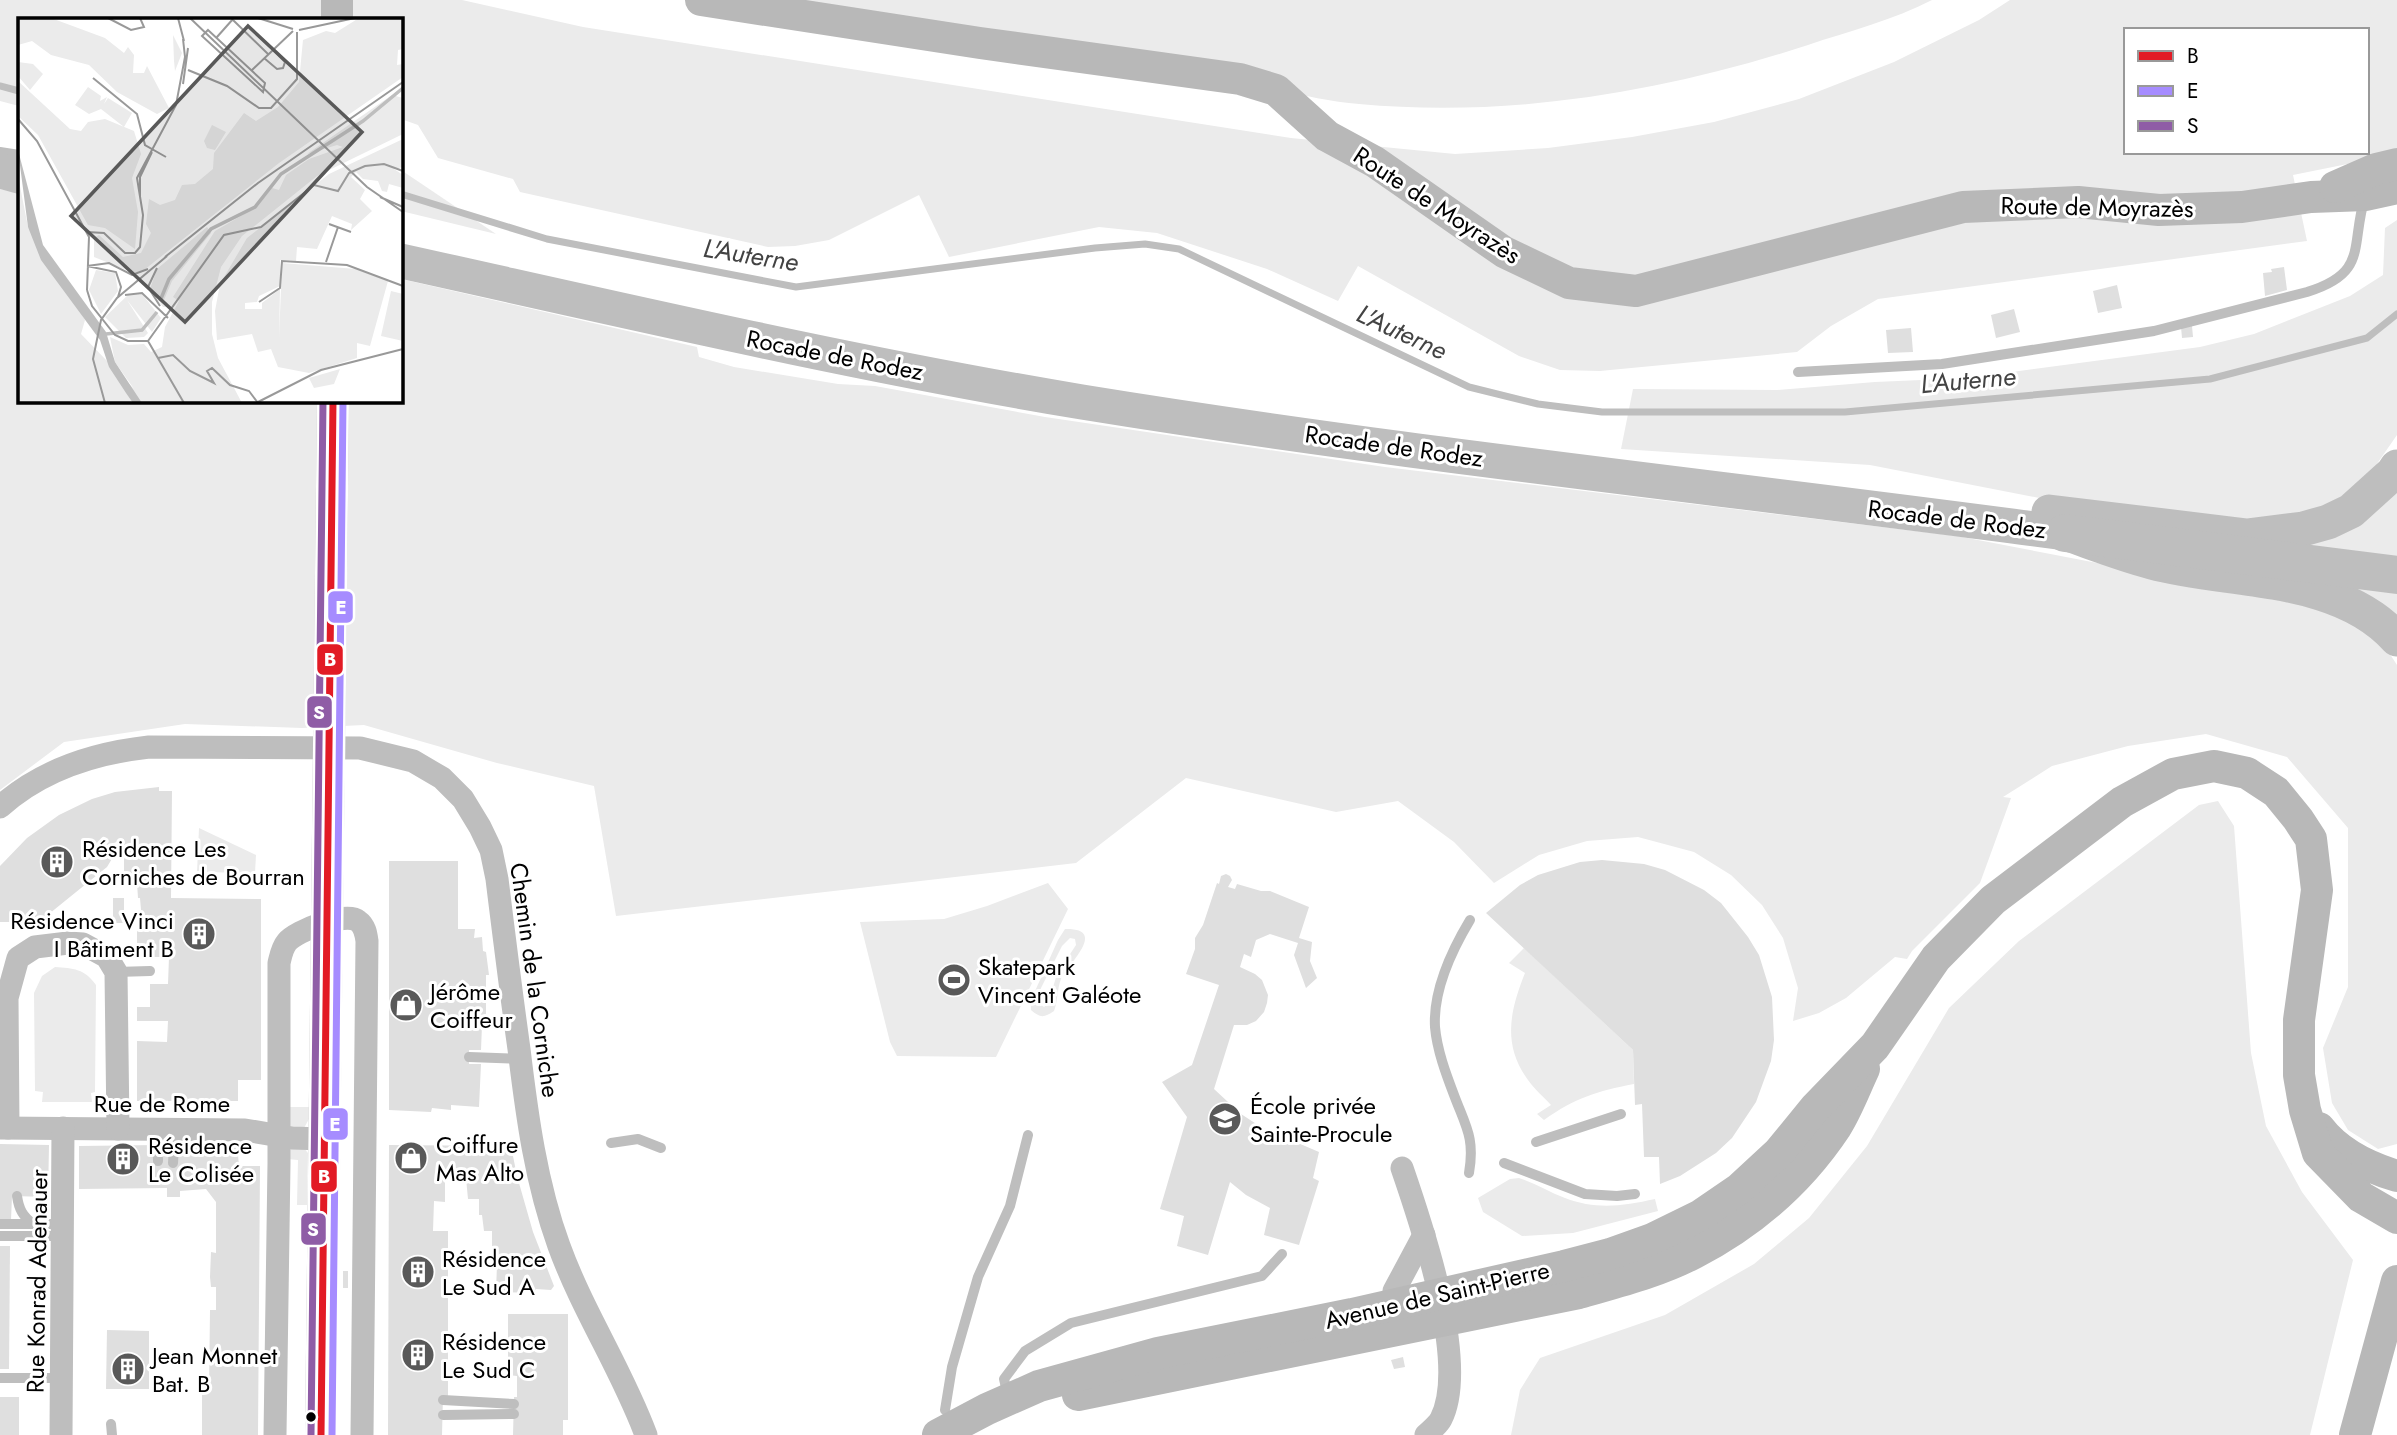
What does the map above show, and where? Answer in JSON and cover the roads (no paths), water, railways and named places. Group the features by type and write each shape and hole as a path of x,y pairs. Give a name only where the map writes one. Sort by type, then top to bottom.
{"highway":[{"name":"Rocade de Rodez","path":"2065,533 2397,575"}],"main road":[{"path":"0,171 18,176"},
{"name":"Rocade de Rodez","path":"402,261 806,351 1000,388 1278,430 2065,533"},
{"path":"1845,505 1872,488 2247,536 2303,529 2328,522 2351,511 2397,467"},
{"path":"2065,533 2153,563 2274,583 2339,599 2365,612 2397,639"}],"street":[{"path":"337,0 337,18"},
{"name":"Route de Moyrazès","path":"701,0 1240,79 1276,90 1327,136 1375,162 1504,252 1569,283 1636,291 1963,207 2078,202 2158,210 2242,208 2311,197 2366,195 2397,188"},
{"name":"Route de Moyrazès","path":"2311,197 2376,169 2397,164"},
{"path":"321,1435 333,402"},
{"name":"Chemin de la Corniche","path":"0,807 52,772 70,764 117,751 149,747 360,748 413,761 442,778 463,799 491,850 533,1153 559,1247 634,1403 646,1435"},
{"name":"Avenue de Saint-Pierre","path":"981,1435 1039,1408 1075,1396 1442,1308 1652,1239 1701,1215 1739,1189 1779,1152 1815,1108 1875,1046 1936,958 1993,900 2122,802 2173,774 2214,766 2247,773 2276,792 2311,839 2316,890 2299,1020 2299,1075 2305,1110 2318,1153 2361,1197 2397,1218"},
{"path":"275,1435 279,963 281,951 295,935 326,922 352,918 365,928 367,941 362,1435"},
{"path":"4,1128 7,998 18,958 35,947 68,943 83,944 107,957 116,972 118,1129"},
{"name":"Avenue de Saint-Pierre","path":"1442,1308 1579,1293 1693,1254 1730,1232 1769,1204 1807,1166 1838,1125 1875,1046"},
{"name":"Avenue de Saint-Pierre","path":"2305,1110 2332,1144 2375,1170 2397,1176"},
{"name":"Rue de Rome","path":"4,1128 245,1130 292,1138 324,1139"},
{"name":"Rue Konrad Adenauer","path":"61,1435 63,1128"},
{"path":"1402,1168 1424,1235 1442,1308 1451,1384 1441,1421 1426,1435"},
{"path":"1400,1317 1394,1291 1424,1235"},
{"path":"2355,1435 2397,1281"},
{"name":"Avenue de Saint-Pierre","path":"942,1422 1008,1400 1039,1386 1158,1353 1400,1317"}],"lane":[{"path":"0,152 18,155"},
{"path":"1798,372 1942,364 2141,333 2328,286 2344,274 2354,258 2366,195"},
{"path":"1469,920 1453,947 1438,1002 1435,1026 1440,1054 1469,1131 1472,1154 1469,1173"},
{"path":"116,972 150,971"},
{"path":"469,1057 520,1059"},
{"path":"1536,1142 1621,1114"},
{"path":"158,1161 166,1129"},
{"path":"166,1129 173,1163"},
{"path":"942,1422 952,1367 978,1277 1010,1206 1028,1135"},
{"path":"611,1143 638,1139 661,1148"},
{"path":"1504,1163 1585,1194 1635,1194"},
{"path":"17,1196 23,1216 33,1224"},
{"path":"0,1224 33,1224 64,1230"},
{"path":"0,1236 64,1230"},
{"path":"1609,1265 1652,1239"},
{"path":"1008,1400 1004,1379 1025,1351 1071,1323 1262,1276 1282,1254"},
{"path":"1442,1308 1522,1293"},
{"path":"1361,1325 1400,1317"},
{"path":"0,1378 62,1378"},
{"path":"443,1400 514,1409 443,1415"}],"waterway":[{"name":"L'Auterne","path":"0,86 18,91"},
{"name":"L'Auterne","path":"402,194 547,239 796,287 1095,248 1145,244 1179,249 1469,387 1538,404 1602,412 1845,412 2210,379 2367,338 2397,314"}],"place":[{"name":"Résidence Les Corniches de Bourran","path":"57,862"},
{"name":"Résidence Vinci I Bâtiment B","path":"199,934"},
{"name":"Skatepark Vincent Galéote","path":"954,980"},
{"name":"Jérôme Coiffeur","path":"406,1005"},
{"name":"École privée Sainte-Procule","path":"1225,1119"},
{"name":"Coiffure Mas Alto","path":"411,1158"},
{"name":"Résidence Le Colisée","path":"123,1159"},
{"name":"Résidence Le Sud A","path":"418,1272"},
{"name":"Résidence Le Sud C","path":"418,1355"},
{"name":"Jean Monnet Bat. B","path":"128,1369"}]}
